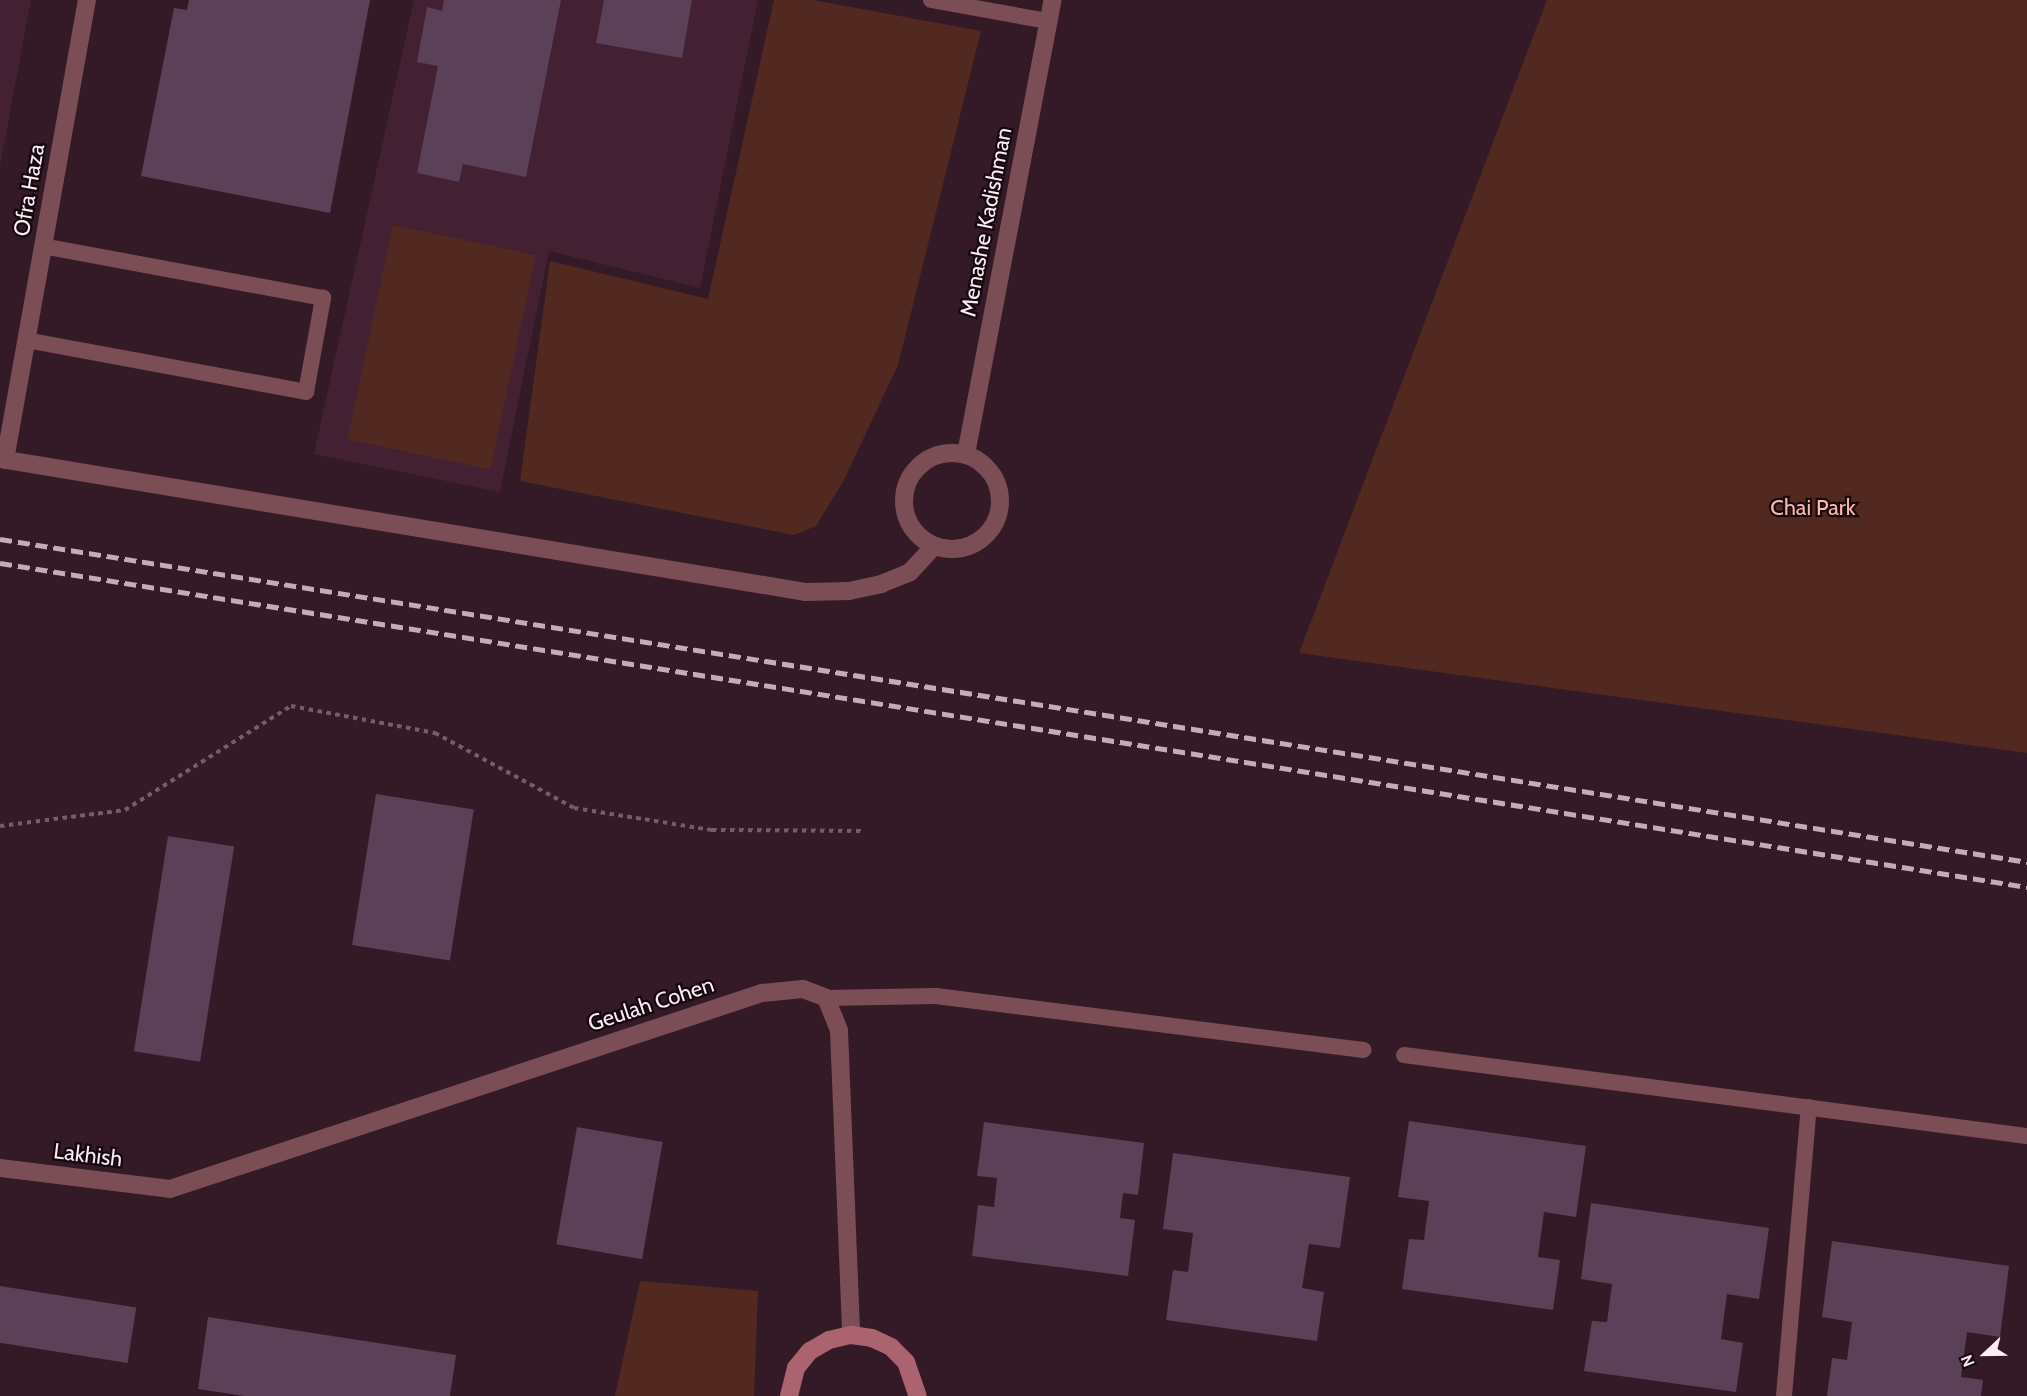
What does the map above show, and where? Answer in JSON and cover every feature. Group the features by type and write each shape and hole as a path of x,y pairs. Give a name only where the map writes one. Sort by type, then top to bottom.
{"street":[{"name":"Ofra Haza","path":"2,459 26,340 87,0"},
{"name":"Menashe Kadishman","path":"966,454 1053,0"},
{"path":"966,454 980,461 995,479 1001,502 998,517 979,542 964,548 934,546 909,524 904,508 907,484 920,464 934,455 966,454"},
{"path":"2,459 806,592 849,591 880,584 910,572 934,546"},
{"name":"Geulah Cohen","path":"170,1189 762,993 803,989 826,998"},
{"path":"826,998 839,1030 851,1335"},
{"name":"Lakhish","path":"0,1168 170,1189"},
{"path":"789,1396 796,1368 810,1351 829,1340 851,1335 873,1338 891,1347 906,1362 918,1396"}],"lane":[{"path":"931,0 1048,21"},
{"path":"26,340 306,392 323,298 43,246"},
{"path":"826,998 936,996 1364,1050"},
{"path":"1404,1055 2027,1136"},
{"path":"1784,1396 1809,1107"}],"path":[{"path":"0,826 125,810 291,706 435,733 574,808 712,830 865,831"}],"shaded area":[{"path":"0,0 31,0 0,166"},
{"path":"414,0 758,0 700,288 549,251 500,492 314,454"}],"green space":[{"path":"774,0 813,0 981,31 898,365 844,480 816,526 794,535 520,481 550,261 708,299"},
{"name":"Chai Park","path":"1547,0 2027,0 2027,753 1299,653"},
{"path":"393,225 536,255 490,470 347,439"},
{"path":"640,1281 758,1291 754,1396 615,1396"}],"building":[{"path":"189,0 370,0 330,213 141,176 174,8 187,10"},
{"path":"444,0 561,0 526,177 463,164 459,182 417,173 438,66 417,62 427,7 442,11"},
{"path":"604,0 692,0 682,58 596,43"},
{"path":"376,794 474,809 450,961 352,945"},
{"path":"168,836 234,846 200,1062 134,1051"},
{"path":"1409,1121 1586,1146 1576,1217 1544,1212 1538,1257 1560,1260 1553,1310 1402,1289 1409,1239 1424,1240 1429,1201 1398,1197"},
{"path":"984,1122 1144,1143 1138,1195 1123,1193 1120,1218 1135,1220 1128,1276 972,1256 978,1205 994,1207 997,1178 977,1176"},
{"path":"577,1127 663,1142 642,1259 556,1244"},
{"path":"1173,1153 1350,1177 1340,1248 1309,1244 1302,1288 1324,1292 1317,1341 1166,1320 1173,1270 1188,1272 1193,1233 1163,1229"},
{"path":"1591,1203 1769,1228 1759,1299 1727,1294 1721,1339 1743,1343 1736,1392 1584,1371 1592,1321 1607,1322 1612,1284 1581,1279"},
{"path":"1832,1241 2009,1266 2000,1337 1967,1332 1961,1377 1983,1380 1981,1396 1827,1396 1832,1358 1847,1360 1852,1322 1822,1317"},
{"path":"0,1286 136,1308 128,1363 0,1343"},
{"path":"208,1317 456,1355 450,1396 244,1396 198,1389"}],"railway":[{"path":"0,539 2027,862"},
{"path":"0,563 2027,887"}]}
